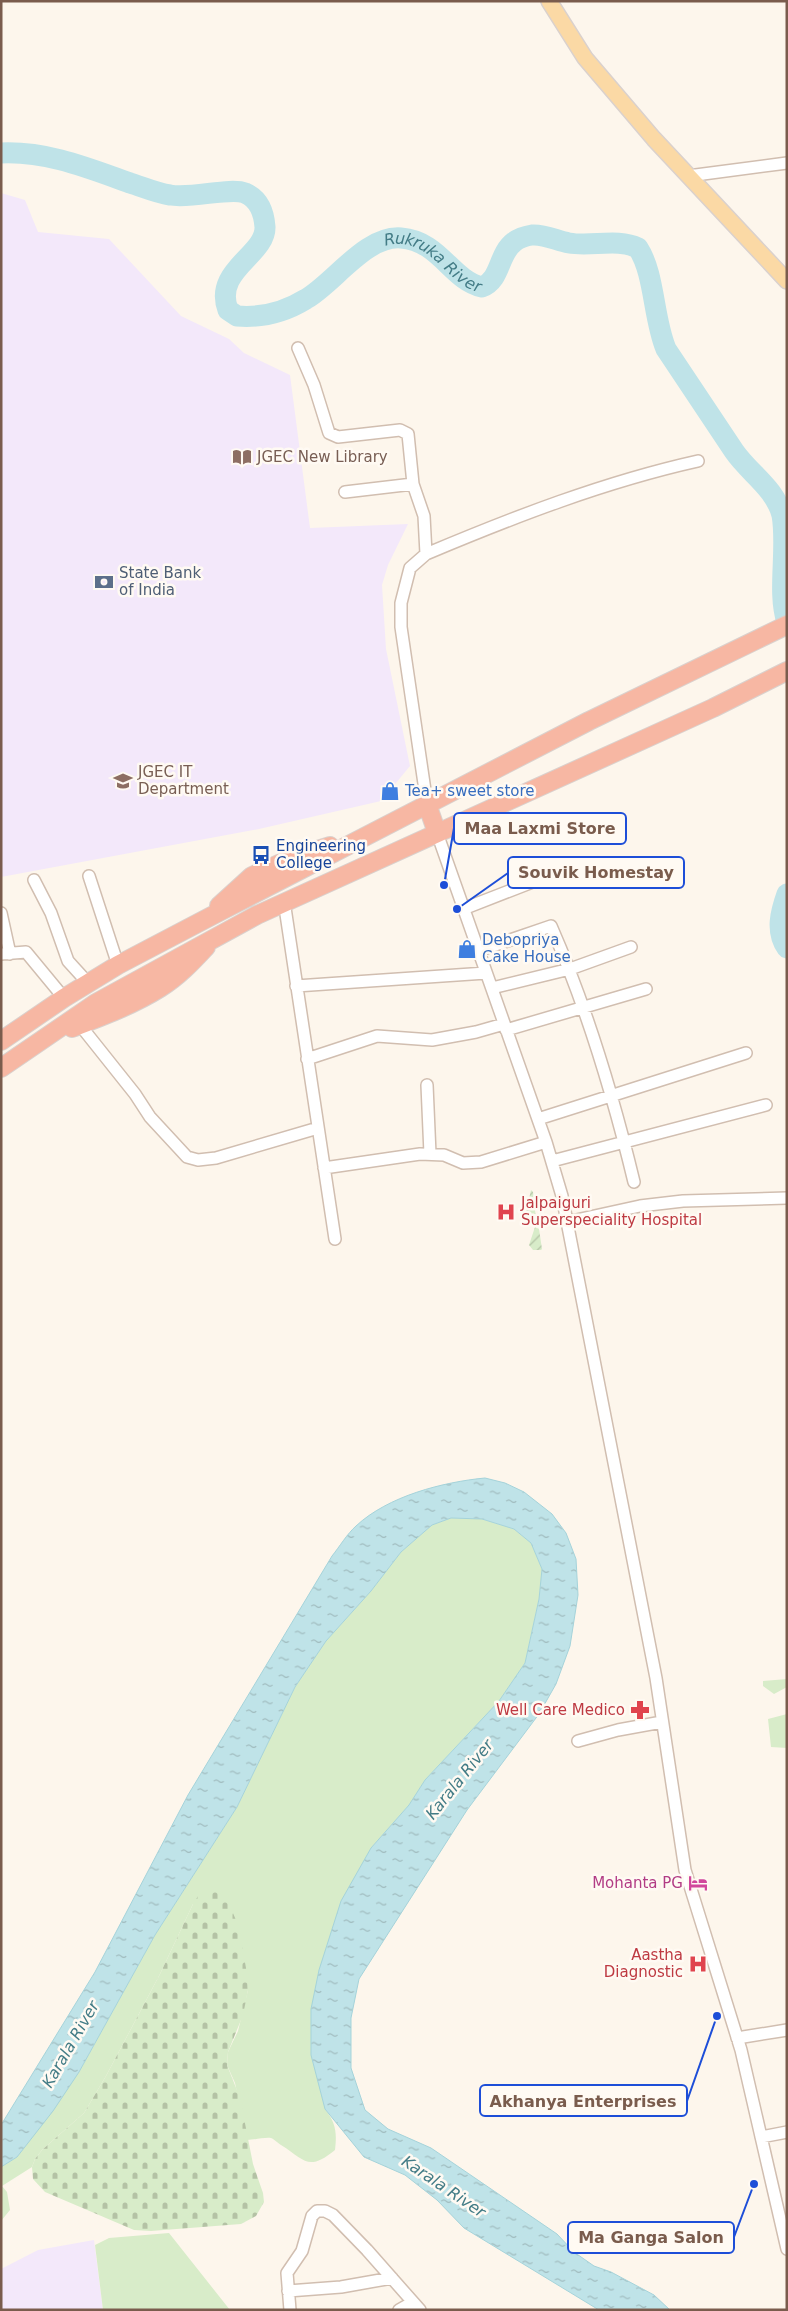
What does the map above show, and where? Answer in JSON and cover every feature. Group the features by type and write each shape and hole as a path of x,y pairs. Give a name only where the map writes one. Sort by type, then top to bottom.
{"highway":[{"path":"1,1041 64,998 118,965 208,917 589,721 787,625"},
{"path":"1,1068 96,1003 284,901 437,833 787,671"},
{"path":"427,804 437,833"},
{"path":"41,1040 102,1017 160,988 188,967 215,937"}],"main road":[{"path":"549,1 585,58 688,176 786,280"}],"street":[{"path":"688,176 787,163"},
{"path":"298,348 314,385 329,433 338,437 404,430 408,434 413,484 424,516 426,554"},
{"path":"427,804 401,627 401,602 410,568 426,554 502,522 607,487 698,461"},
{"path":"345,492 413,484"},
{"path":"437,833 552,1161 567,1222 656,1678 685,1870 737,2038 787,2249"},
{"path":"89,876 118,965"},
{"path":"34,880 51,913 68,961 88,984"},
{"path":"464,909 535,881"},
{"path":"284,901 335,1239"},
{"path":"1,913 5,954 26,952 64,998"},
{"path":"478,951 551,926 570,969 584,1009 612,1096 634,1182"},
{"path":"492,988 570,969 631,947"},
{"path":"296,986 486,973"},
{"path":"308,1059 377,1036 432,1040 505,1027 584,1009 646,989"},
{"path":"80,1025 135,1094 150,1117 187,1157 198,1160 216,1158 318,1128"},
{"path":"538,1119 746,1053"},
{"path":"427,1085 430,1154"},
{"path":"552,1161 766,1105"},
{"path":"324,1168 430,1154 444,1154 463,1163 480,1162 546,1142"},
{"path":"567,1222 640,1206 683,1201 787,1198"},
{"path":"578,1741 618,1730 662,1722"},
{"path":"737,2038 787,2030"},
{"path":"761,2137 787,2132"},
{"path":"290,2310 287,2273 302,2251 312,2216 321,2211 334,2214 416,2306 399,2310"},
{"path":"288,2291 340,2287 392,2278"}],"shaded area":[{"path":"1,193 25,200 38,232 109,239 181,316 229,339 244,353 290,375 310,528 408,524 388,565 382,585 386,649 410,766 381,801 259,829 1,877"},
{"path":"94,2240 103,2310 1,2310 1,2269 38,2250"}],"green space":[{"path":"531,1190 533,1192 536,1219 528,1225 524,1222"},
{"path":"535,1227 539,1229 541,1250 533,1250 529,1245"},
{"path":"451,1518 482,1519 514,1529 531,1543 542,1569 539,1599 525,1663 499,1701 425,1780 409,1805 371,1848 325,2109 335,2128 335,2150 319,2161 312,2162 302,2159 271,2138 247,2140 235,2083 227,2065 228,2052 238,2031 248,1990 193,1904 160,1974 106,2076 84,2113 42,2150 32,2167 2,2186 7,2192 10,2210 1,2221 1,2167 17,2157 79,2072 155,1935 237,1807 295,1687 326,1641 371,1591 401,1552 432,1525"},
{"path":"787,1679 787,1687 774,1694 763,1686 763,1681"},
{"path":"787,1714 787,1748 771,1747 768,1719"},
{"path":"210,1889 218,1892 230,1906 238,1925 246,1968 248,1990 243,2015 228,2052 227,2065 240,2098 253,2164 263,2193 264,2202 256,2216 241,2224 151,2231 134,2230 45,2192 33,2179 32,2167 42,2150 84,2113 106,2076 160,1974 193,1904 200,1893"},
{"path":"169,2233 230,2310 103,2310 95,2245 109,2238"}],"water":[{"name":"Karala River","path":"485,1478 505,1483 524,1492 552,1514 566,1533 576,1559 578,1595 570,1646 556,1684 539,1714 467,1810 359,1979 351,2018 351,2068 365,2110 388,2129 431,2148 557,2234 574,2252 594,2266 611,2272 654,2295 670,2310 599,2310 464,2228 437,2200 405,2175 364,2157 325,2109 311,2055 311,2009 319,1970 341,1901 371,1848 409,1805 425,1780 499,1701 525,1663 539,1599 542,1569 531,1543 514,1529 482,1519 451,1518 432,1525 401,1552 371,1591 326,1641 295,1687 237,1807 155,1935 79,2072 53,2111 17,2157 1,2167 1,2125 95,1972 188,1795 332,1556 356,1526 384,1506 434,1487"}],"waterway":[{"name":"Rukruka River","path":"1,153 18,153 51,158 170,195 189,196 230,191 245,193 250,196 260,207 265,227 263,237 258,246 233,274 228,284 225,296 228,310 237,316 264,315 298,304 317,292 363,252 375,244 388,239 401,238 426,246 462,277 482,287 493,279 509,247 520,238 527,236 542,236 577,244 613,243 638,248 648,270 666,349 734,451 768,489 779,505 784,528 783,597 787,622"},
{"name":"Rukruka River","path":"787,894 780,921 781,935 787,948"}],"place":[{"name":"JGEC New Library","path":"242,457"},
{"name":"State Bank of India","path":"104,582"},
{"name":"JGEC IT Department","path":"123,781"},
{"name":"Tea+ sweet store","path":"390,791"},
{"name":"Engineering College","path":"261,855"},
{"name":"Maa Laxmi Store","path":"444,885"},
{"name":"Souvik Homestay","path":"457,909"},
{"name":"Debopriya Cake House","path":"467,949"},
{"name":"Jalpaiguri Superspeciality Hospital","path":"506,1212"},
{"name":"Well Care Medico","path":"640,1710"},
{"name":"Mohanta PG","path":"698,1883"},
{"name":"Aastha Diagnostic","path":"698,1964"},
{"name":"Akhanya Enterprises","path":"717,2016"},
{"name":"Ma Ganga Salon","path":"754,2184"}]}
